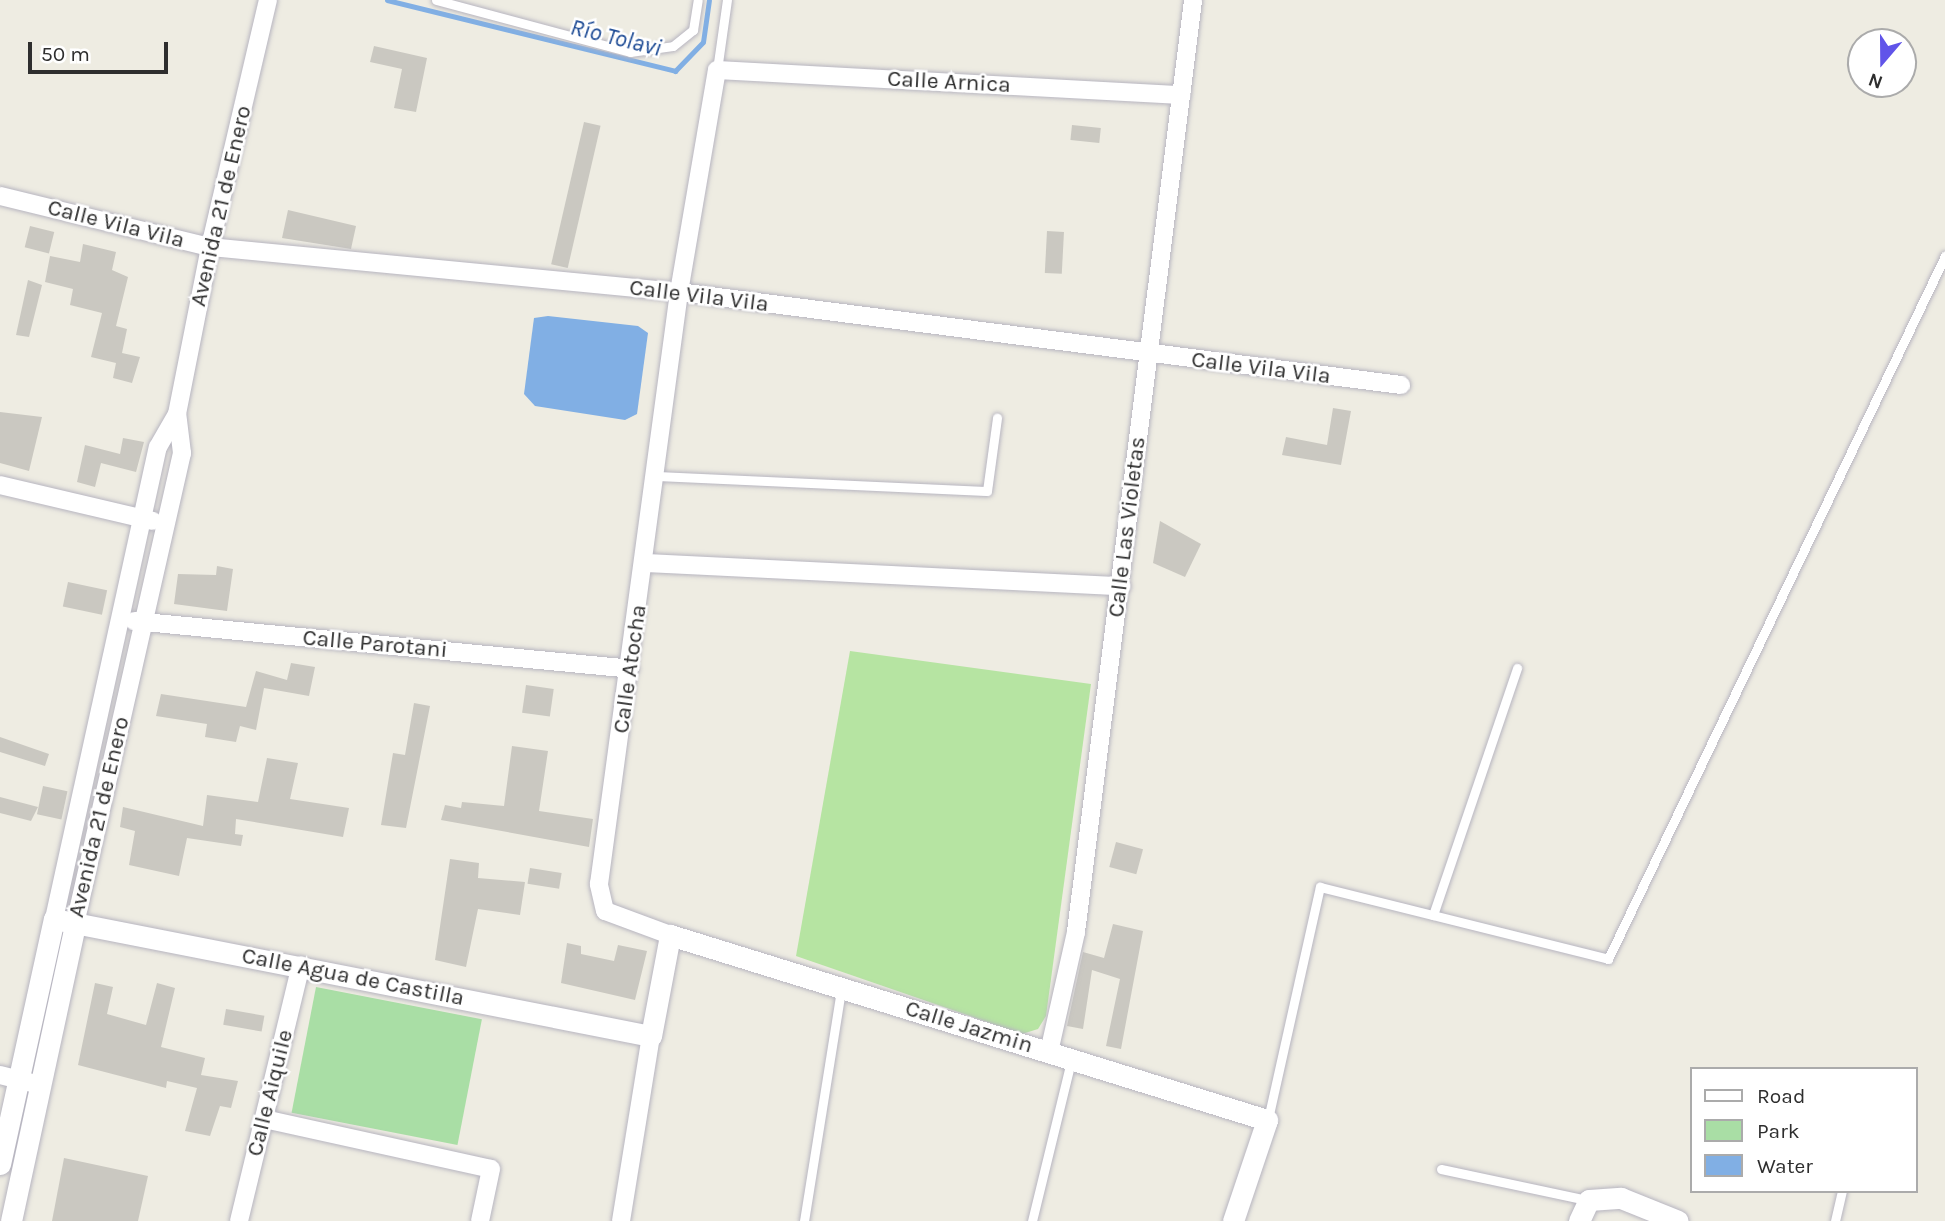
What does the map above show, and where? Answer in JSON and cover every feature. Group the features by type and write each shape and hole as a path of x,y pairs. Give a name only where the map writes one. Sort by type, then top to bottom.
{"street":[{"name":"Avenida 21 de Enero","path":"0,1164 10,1078 64,922 144,622 182,453 177,414 210,247 268,0"},
{"name":"Calle Las Violetas","path":"1049,1052 1076,932 1192,0"},
{"name":"Calle Arnica","path":"718,69 1181,95"},
{"name":"Calle Atocha","path":"670,935 605,911 599,884 645,563 679,292 718,69"},
{"name":"Calle Vila Vila","path":"0,197 210,247 679,292 1401,385"},
{"name":"Avenida 21 de Enero","path":"11,1221 43,1086 64,922 120,620 158,447 177,414"},
{"path":"0,485 166,524"},
{"path":"645,563 1121,586"},
{"name":"Calle Parotani","path":"120,620 630,668"},
{"name":"Calle Agua de Castilla","path":"64,922 301,965 651,1036"},
{"path":"621,1221 670,935"},
{"name":"Calle Jazmin","path":"670,935 1268,1120"},
{"name":"Calle Aiquile","path":"239,1221 301,965"},
{"path":"10,1078 43,1086"},
{"path":"264,1119 491,1169 480,1221"},
{"path":"1233,1221 1268,1120"},
{"path":"1579,1221 1589,1200 1621,1198 1678,1221"}],"lane":[{"path":"436,0 630,52 673,46 692,30 698,0"},
{"path":"718,69 727,0"},
{"path":"1268,1120 1320,887 1608,959 1945,256"},
{"path":"656,475 987,491 997,418"},
{"path":"1433,915 1517,668"},
{"path":"804,1221 842,988"},
{"path":"1032,1221 1071,1059"},
{"path":"1441,1170 1589,1200"},
{"path":"1835,1221 1842,1193"}],"green space":[{"path":"850,651 1091,684 1046,1016 1038,1029 1022,1034 796,956"},
{"path":"316,987 482,1019 457,1145 292,1113"}],"water":[{"path":"548,316 638,326 648,333 637,414 625,420 535,406 524,394 534,318"}],"building":[{"path":"374,46 427,58 416,112 394,108 402,69 370,62"},
{"path":"584,122 601,126 568,268 551,264"},
{"path":"1072,125 1101,128 1099,143 1070,140"},
{"path":"288,210 356,226 351,249 282,238"},
{"path":"30,226 54,232 49,253 25,247"},
{"path":"1047,231 1064,232 1062,274 1045,273"},
{"path":"83,244 116,252 112,270 128,277 116,326 127,329 122,353 140,357 132,383 113,378 116,363 91,357 102,313 70,305 73,289 45,282 50,256 80,262"},
{"path":"28,280 42,285 29,337 16,335"},
{"path":"1333,408 1351,411 1341,465 1282,455 1286,437 1327,445"},
{"path":"0,412 42,417 29,471 0,463"},
{"path":"123,438 144,442 136,472 101,463 95,487 77,482 85,445 120,454"},
{"path":"1160,521 1201,544 1185,577 1153,563"},
{"path":"217,566 233,569 227,611 174,604 178,574 216,575"},
{"path":"68,582 107,590 102,615 63,606"},
{"path":"291,663 315,667 309,696 264,688 256,730 240,726 236,742 205,737 207,724 156,716 161,694 246,707 256,671 287,680"},
{"path":"526,685 554,689 550,717 522,713"},
{"path":"414,703 430,706 406,828 381,825 393,753 405,755"},
{"path":"0,737 49,754 45,766 0,752"},
{"path":"512,746 548,751 539,811 593,819 589,847 441,820 445,805 461,808 462,802 504,806"},
{"path":"267,758 298,763 290,799 349,808 343,837 236,819 235,834 243,835 241,846 187,838 179,876 129,865 135,831 120,827 123,807 203,826 207,795 258,802"},
{"path":"43,786 67,791 61,820 37,814"},
{"path":"0,797 38,807 31,821 0,813"},
{"path":"1116,842 1143,849 1136,874 1109,867"},
{"path":"450,859 479,863 478,878 525,882 520,915 478,909 466,967 435,960"},
{"path":"530,868 562,873 559,889 527,884"},
{"path":"1113,924 1143,931 1121,1049 1106,1046 1120,979 1092,970 1083,1029 1067,1026 1083,952 1104,958"},
{"path":"567,943 581,946 581,954 614,961 618,945 647,951 635,1000 561,983"},
{"path":"95,983 113,987 107,1014 146,1025 157,983 175,988 161,1047 205,1058 201,1075 238,1081 231,1108 220,1106 210,1136 185,1131 197,1088 167,1081 166,1088 78,1065"},
{"path":"226,1009 264,1016 262,1032 223,1025"},
{"path":"64,1158 148,1176 138,1221 52,1221"}],"waterway":[{"name":"Río Tolavi","path":"387,0 675,71 703,42 709,0"}]}
